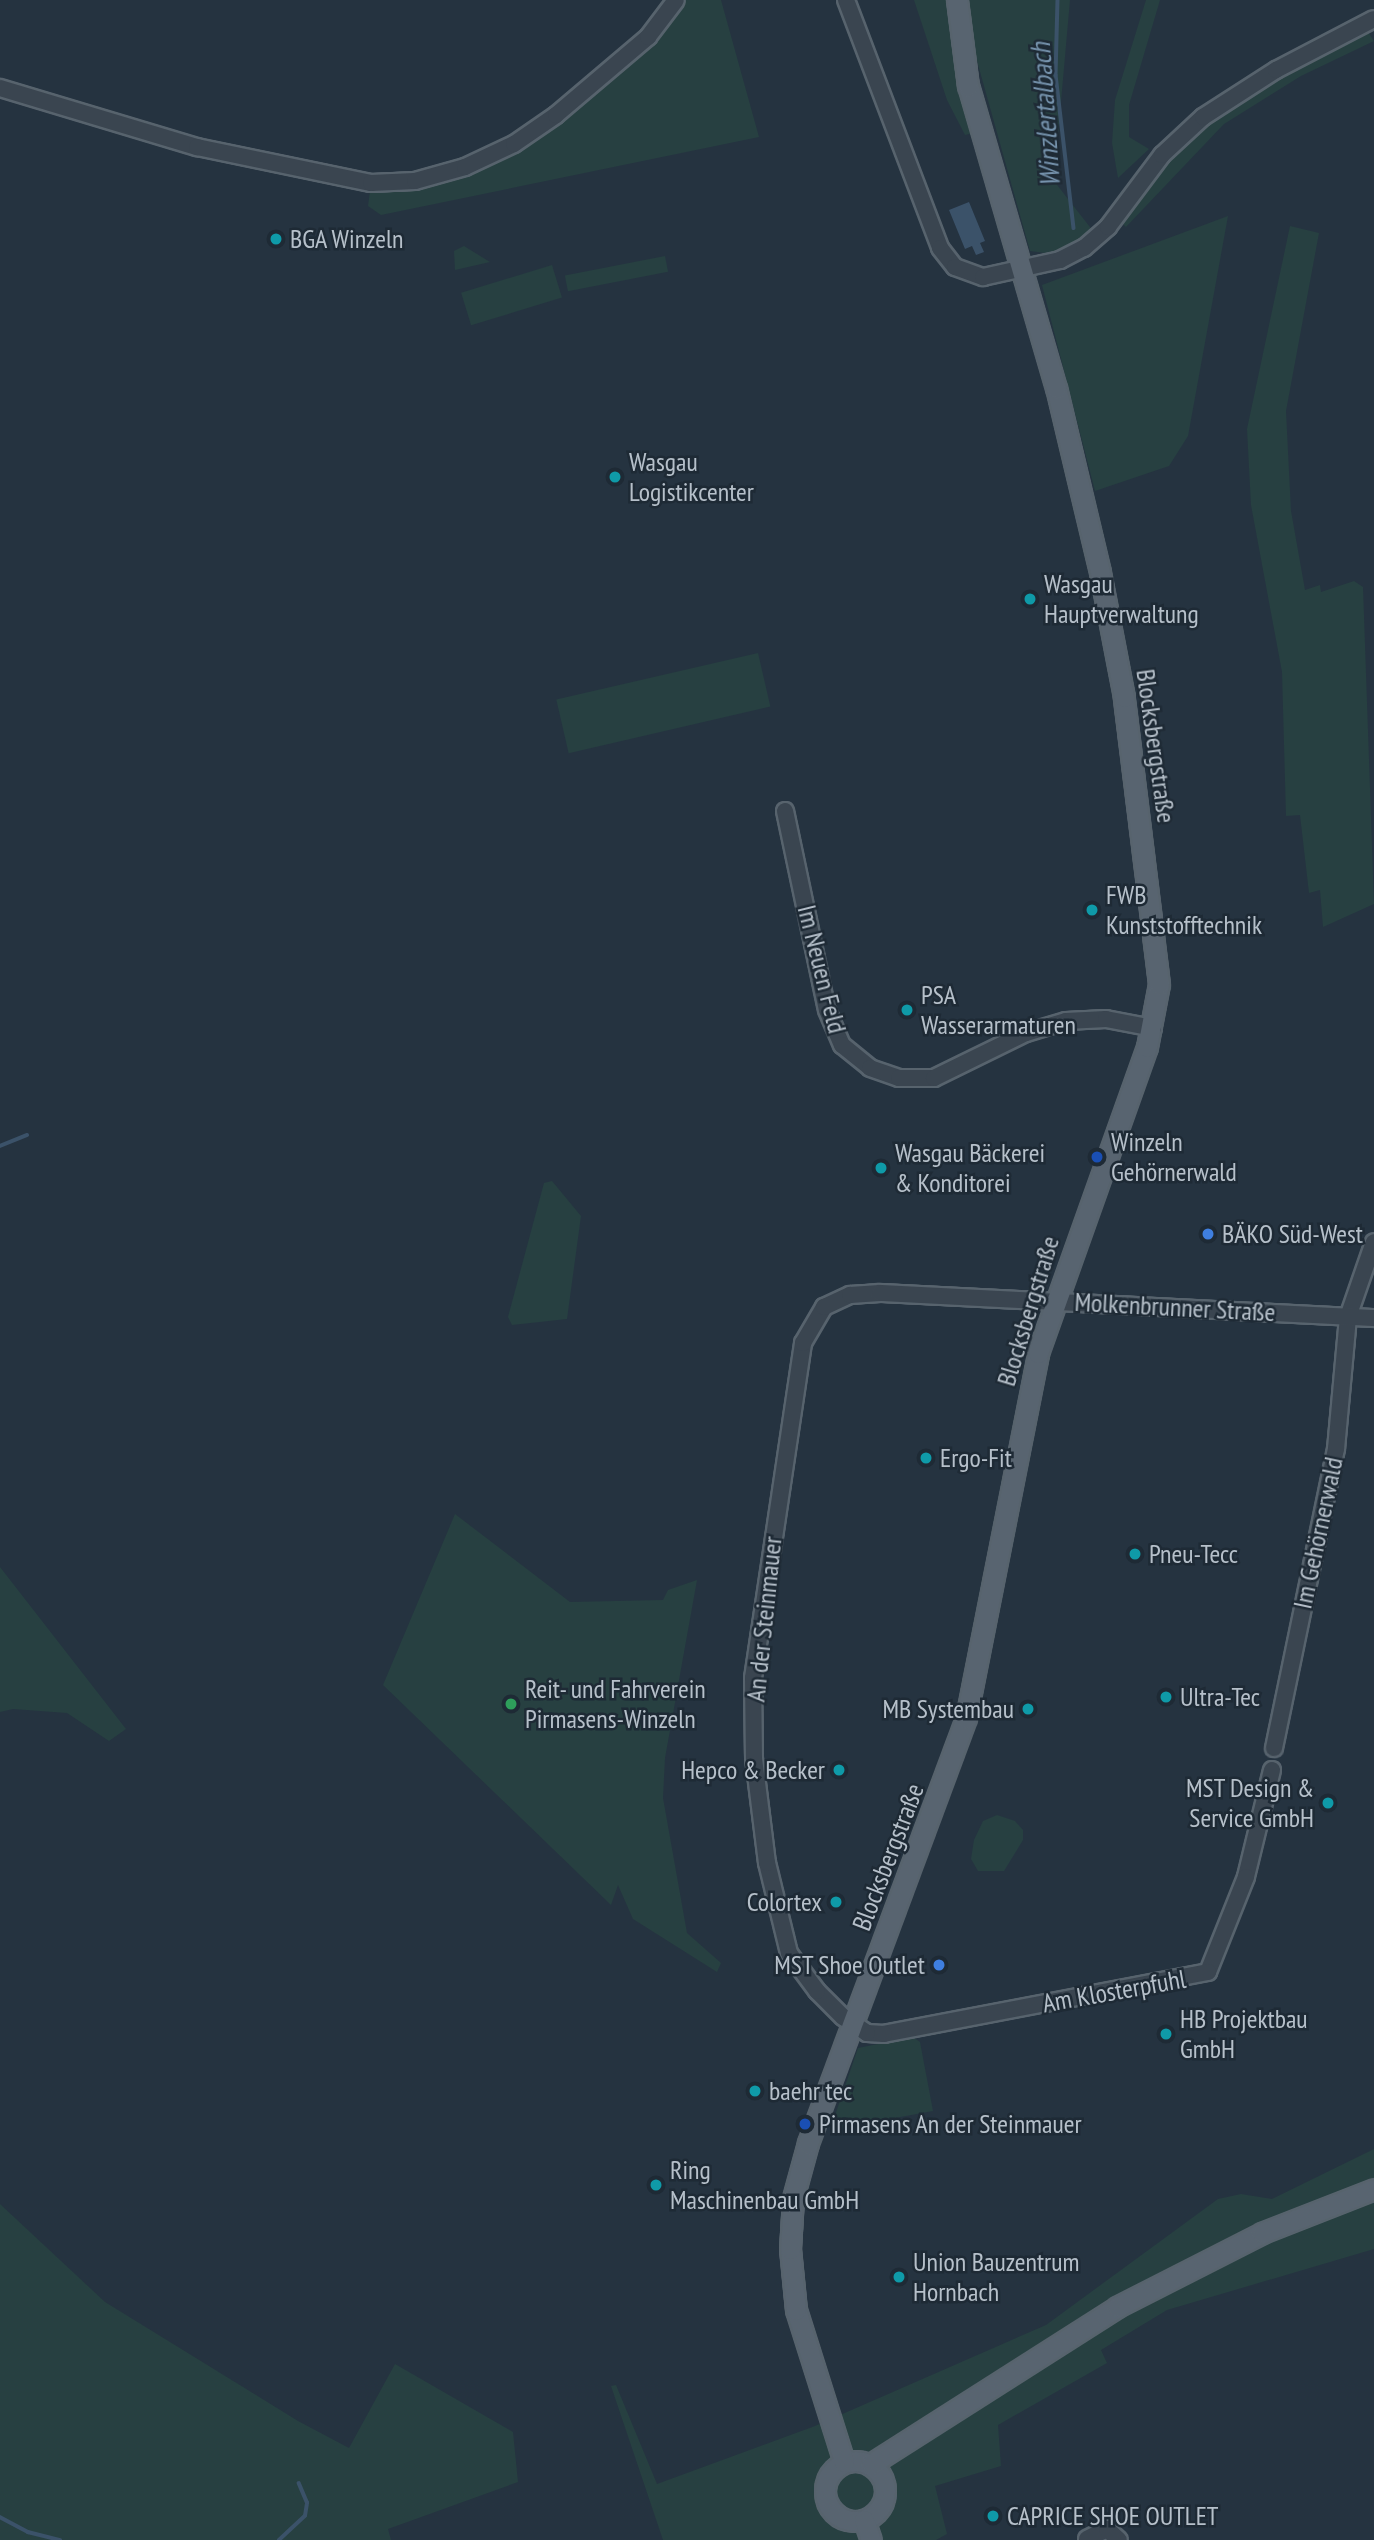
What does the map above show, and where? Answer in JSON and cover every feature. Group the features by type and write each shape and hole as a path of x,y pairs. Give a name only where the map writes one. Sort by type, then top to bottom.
{"main road":[{"name":"Blocksbergstraße","path":"844,2462 807,2355 792,2289 790,2249 793,2198 808,2143 966,1718 1035,1366 1053,1302 1153,1028 1158,953 1120,670 1073,452 964,67 957,0"},
{"path":"871,2464 884,2481 882,2505 864,2520 844,2519 828,2506 825,2496 828,2476 844,2462 871,2464 994,2387 1077,2330 1167,2280 1262,2233 1374,2189"},
{"path":"884,2481 994,2387"},
{"path":"864,2520 871,2540"}],"street":[{"path":"0,88 197,147 371,183 415,181 465,167 514,144 556,115 648,37 676,0"},
{"path":"846,0 940,248 956,267 975,276 1021,270 1072,255 1093,241 1162,155 1228,99 1374,19"},
{"name":"Im Neuen Feld","path":"785,811 827,1010 842,1045 870,1068 899,1078 934,1078 1026,1033 1066,1021 1106,1019 1153,1028"},
{"name":"Im Gehörnerwald","path":"1274,1748 1336,1449 1348,1317 1374,1242"},
{"name":"Molkenbrunner Straße","path":"816,1316 850,1295 880,1293 1374,1318"},
{"name":"An der Steinmauer","path":"816,1316 803,1343 767,1571 753,1678 754,1759 767,1863 789,1953 817,1991 852,2024"},
{"name":"Am Klosterpfuhl","path":"852,2024 867,2033 884,2034 1208,1972 1246,1877 1272,1770"},
{"path":"1086,2536 1107,2529 1119,2540"}],"green space":[{"path":"676,0 721,0 759,137 381,215 368,206 371,183 465,167 556,115"},
{"path":"914,0 1070,0 1054,181 1093,231 1072,247 1045,253 1030,251 967,25 974,133 965,135 947,100"},
{"path":"1146,0 1160,0 1129,105 1129,137 1149,149 1118,178 1112,143 1115,100"},
{"path":"1366,29 1374,41 1301,76 1224,124 1126,227 1120,221 1164,164 1228,105"},
{"path":"1228,216 1188,436 1169,466 1095,491 1042,285"},
{"path":"1290,226 1319,233 1286,411 1291,511 1305,590 1320,585 1321,592 1354,581 1363,587 1374,904 1323,927 1320,890 1309,893 1300,815 1286,816 1282,672 1251,505 1247,429"},
{"path":"464,246 490,262 455,270 454,251"},
{"path":"665,256 668,272 568,291 565,275"},
{"path":"552,265 562,298 471,325 461,293"},
{"path":"758,653 770,707 569,753 556,700"},
{"path":"552,1181 581,1216 567,1319 512,1325 508,1317 544,1183"},
{"name":"Reit- und Fahrverein Pirmasens-Winzeln","path":"455,1514 570,1602 663,1600 668,1590 697,1580 665,1758 663,1798 687,1933 721,1963 717,1972 633,1919 618,1885 611,1905 383,1685"},
{"path":"0,1567 126,1729 109,1741 67,1713 13,1709 0,1712"},
{"path":"997,1815 1015,1821 1023,1830 1023,1840 1004,1871 978,1871 971,1859 974,1840 983,1821"},
{"path":"913,2037 920,2042 933,2111 830,2130 858,2048"},
{"path":"1374,2149 1374,2249 1167,2310 1101,2350 1107,2363 998,2425 1001,2466 935,2486 947,2534 936,2540 663,2540 611,2386 616,2385 657,2484 815,2426 1046,2325 1218,2199 1241,2194 1272,2199"},
{"path":"0,2204 105,2302 298,2421 349,2448 395,2364 513,2432 518,2482 388,2529 391,2540 0,2540"}],"water":[{"path":"969,202 985,241 980,243 984,252 976,255 972,246 965,249 949,210"}],"waterway":[{"name":"Winzlertalbach","path":"1058,0 1056,75 1074,228"},
{"path":"0,1146 27,1135"},
{"path":"279,2540 305,2516 307,2503 299,2484"},
{"path":"0,2517 28,2532 60,2540"}],"place":[{"name":"BGA Winzeln","path":"276,239"},
{"name":"Wasgau Logistikcenter","path":"615,477"},
{"name":"Wasgau Hauptverwaltung","path":"1030,599"},
{"name":"FWB Kunststofftechnik","path":"1092,910"},
{"name":"PSA Wasserarmaturen","path":"907,1010"},
{"name":"Winzeln Gehörnerwald","path":"1097,1157"},
{"name":"Wasgau Bäckerei & Konditorei","path":"881,1168"},
{"name":"BÄKO Süd-West","path":"1208,1234"},
{"name":"Ergo-Fit","path":"926,1458"},
{"name":"Pneu-Tecc","path":"1135,1554"},
{"name":"Ultra-Tec","path":"1166,1697"},
{"name":"Reit- und Fahrverein Pirmasens-Winzeln","path":"511,1704"},
{"name":"MB Systembau","path":"1028,1709"},
{"name":"Hepco & Becker","path":"839,1770"},
{"name":"MST Design & Service GmbH","path":"1328,1803"},
{"name":"Colortex","path":"836,1902"},
{"name":"MST Shoe Outlet","path":"939,1965"},
{"name":"HB Projektbau GmbH","path":"1166,2034"},
{"name":"baehr tec","path":"755,2091"},
{"name":"Pirmasens An der Steinmauer","path":"805,2124"},
{"name":"Ring Maschinenbau GmbH","path":"656,2185"},
{"name":"Union Bauzentrum Hornbach","path":"899,2277"},
{"name":"CAPRICE SHOE OUTLET","path":"993,2516"}]}
